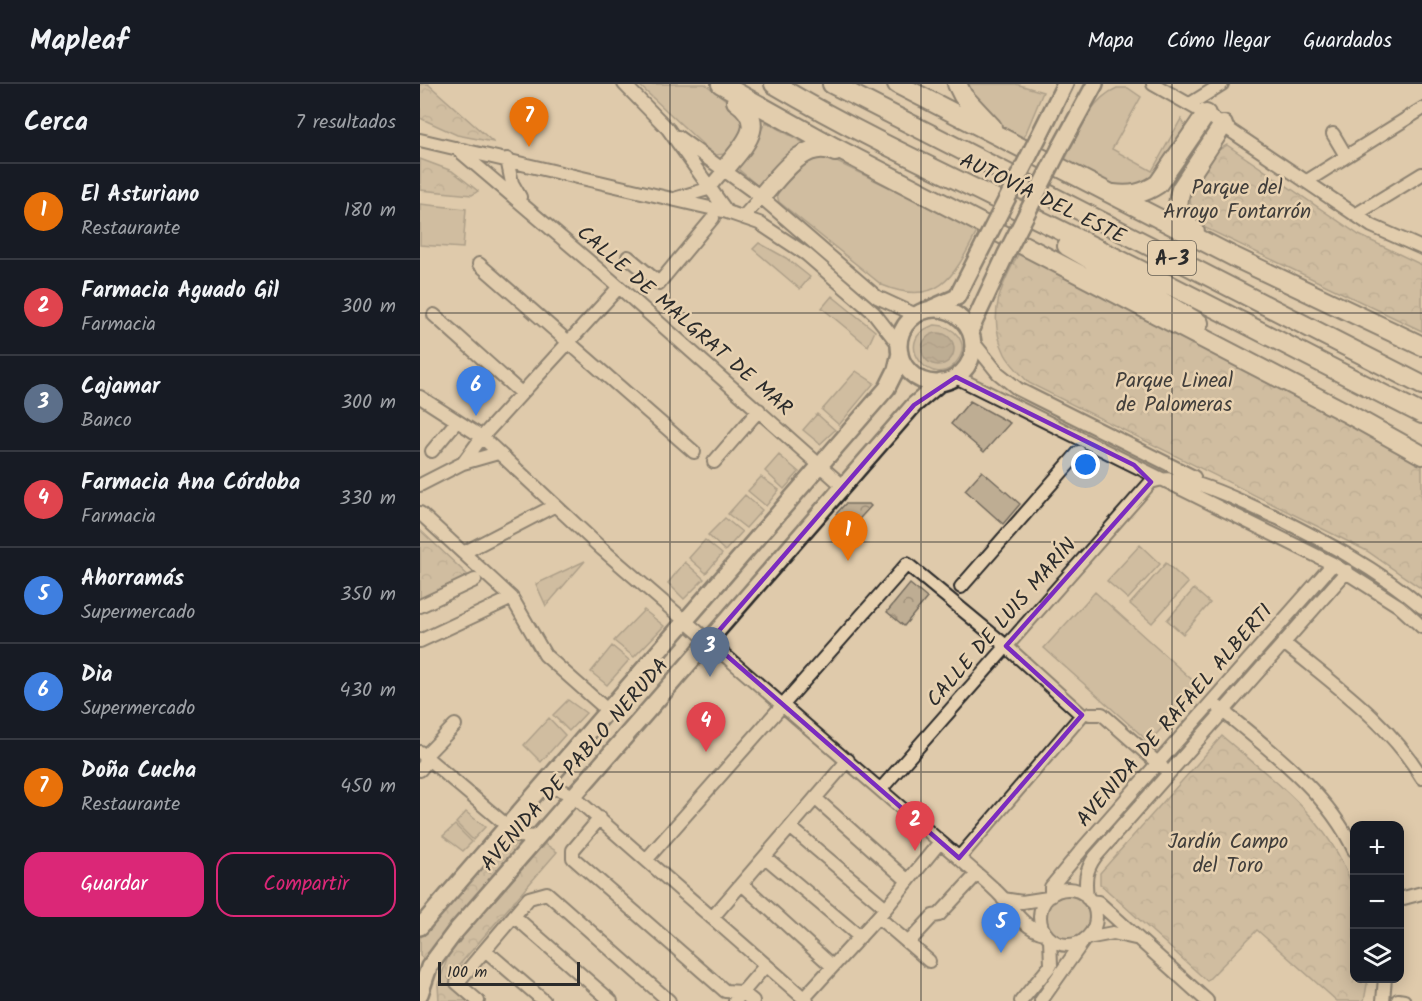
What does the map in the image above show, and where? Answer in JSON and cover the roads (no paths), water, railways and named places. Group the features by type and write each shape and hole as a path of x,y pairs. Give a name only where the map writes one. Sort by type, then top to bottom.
{"highway":[{"path":"713,84 747,108 753,121 753,129 724,170"},
{"path":"721,84 906,185 1346,412"},
{"name":"AUTOVÍA DEL ESTE","path":"774,84 818,110 990,198 1075,238 1422,414"},
{"name":"AUTOVÍA DEL ESTE","path":"832,84 1422,385"},
{"path":"897,84 1234,257 1422,345"},
{"path":"957,84 963,96 983,119 1006,140"},
{"path":"1109,194 1129,196 1147,192 1158,184 1206,114"},
{"path":"1224,125 1181,189 1177,208 1181,220 1194,232 1234,257"},
{"path":"761,197 800,156 815,148 830,149 906,185"},
{"path":"990,198 1346,412 1422,455"}],"main road":[{"path":"1065,84 957,297 920,313 903,328 899,349 910,372 919,379 941,382 956,377 969,362 971,336 1006,255 1059,148 1095,84"},
{"path":"920,313 945,310 964,321 971,336"},
{"name":"AVENIDA DE PABLO NERUDA","path":"420,927 508,827 606,709 887,388 896,370 899,349"},
{"name":"AVENIDA DE PABLO NERUDA","path":"420,995 429,966 455,932 914,405 941,382"},
{"path":"420,995 423,1001"}],"street":[{"path":"624,84 668,129 701,174 708,189 727,212"},
{"path":"912,84 941,100 947,110"},
{"path":"1153,84 1224,125 1355,215 1422,248"},
{"path":"1170,84 1190,104"},
{"path":"1190,104 1222,84"},
{"path":"1307,181 1422,109"},
{"path":"668,129 761,197 877,297 920,313"},
{"path":"1333,134 1346,156"},
{"path":"420,140 744,216 806,254 874,314 899,349"},
{"name":"CALLE DE MALGRAT DE MAR","path":"456,148 619,287 843,486"},
{"path":"507,159 512,183 523,204"},
{"path":"512,183 523,170 537,166"},
{"path":"676,199 708,189 724,170"},
{"path":"1355,215 1422,174"},
{"path":"744,216 761,197"},
{"path":"628,257 659,283 712,218"},
{"path":"479,264 694,452"},
{"path":"464,463 482,437 568,340 619,287"},
{"path":"434,315 521,393"},
{"path":"971,336 998,373 1018,389 1280,519 1369,567 1422,607"},
{"path":"956,377 1134,465 1154,478 1174,485 1334,564 1399,606 1422,627"},
{"path":"420,397 482,437 554,506 684,621 710,640 881,789 977,874 1015,914 1038,932 1071,945 1085,939 1113,933 1136,938"},
{"path":"714,462 759,410"},
{"path":"432,450 457,421"},
{"path":"1141,451 1154,478"},
{"path":"961,587 1079,452"},
{"path":"420,485 464,463 498,453"},
{"path":"1154,478 1191,481 1280,519"},
{"name":"CALLE DE LUIS MARÍN","path":"881,789 1154,478"},
{"path":"463,553 554,506"},
{"path":"420,513 512,598 545,654 606,709"},
{"path":"646,860 907,564 1006,646 1082,715 959,858"},
{"name":"AVENIDA DE RAFAEL ALBERTI","path":"1049,897 1051,887 1158,762 1334,564"},
{"name":"AVENIDA DE RAFAEL ALBERTI","path":"1089,899 1085,879 1088,867 1347,571"},
{"path":"420,606 475,580"},
{"path":"420,642 512,598"},
{"path":"1284,643 1387,733 1422,778"},
{"path":"1209,705 1217,706 1296,775 1328,808 1350,844"},
{"path":"1090,714 1102,714 1158,762 1168,775"},
{"path":"423,753 455,725"},
{"path":"420,770 425,764 423,753"},
{"path":"423,753 519,836 537,837"},
{"path":"712,918 848,760"},
{"path":"536,794 553,788 573,796 806,999 832,966 882,913 940,842"},
{"path":"815,798 908,881"},
{"path":"600,818 573,850 573,858 725,991 753,1001"},
{"path":"790,827 882,913 908,943 929,960"},
{"path":"765,857 860,937"},
{"path":"908,943 933,916 939,915 977,874"},
{"path":"742,884 832,966"},
{"path":"1003,899 1022,902 1072,890 1098,902 1207,1001"},
{"path":"478,1001 457,983 529,898 547,893 669,1001"},
{"path":"1404,899 1422,893"},
{"path":"1021,1001 1050,965 1048,936 1041,912 1049,897"},
{"path":"1041,1001 1095,921 1089,899"},
{"path":"514,916 611,1001"},
{"path":"485,950 544,1001"},
{"path":"738,997 766,965"},
{"path":"1383,1001 1384,983"},
{"path":"1398,1000 1404,1001"}],"water":[{"path":"938,333 949,338 954,349 949,360 938,365 927,360 922,349 927,338"}],"place":[{"name":"Doña Cucha","path":"529,147"},
{"name":"Dia","path":"476,416"},
{"name":"El Asturiano","path":"848,561"},
{"name":"Cajamar","path":"710,677"},
{"name":"Farmacia Ana Córdoba","path":"706,752"},
{"name":"Farmacia Aguado Gil","path":"915,851"},
{"name":"Ahorramás","path":"1001,953"}],"park label":[{"name":"Parque del Arroyo Fontarrón","path":"1237,199"},
{"name":"Parque Lineal de Palomeras","path":"1174,392"},
{"name":"Jardín Campo del Toro","path":"1228,853"}]}
